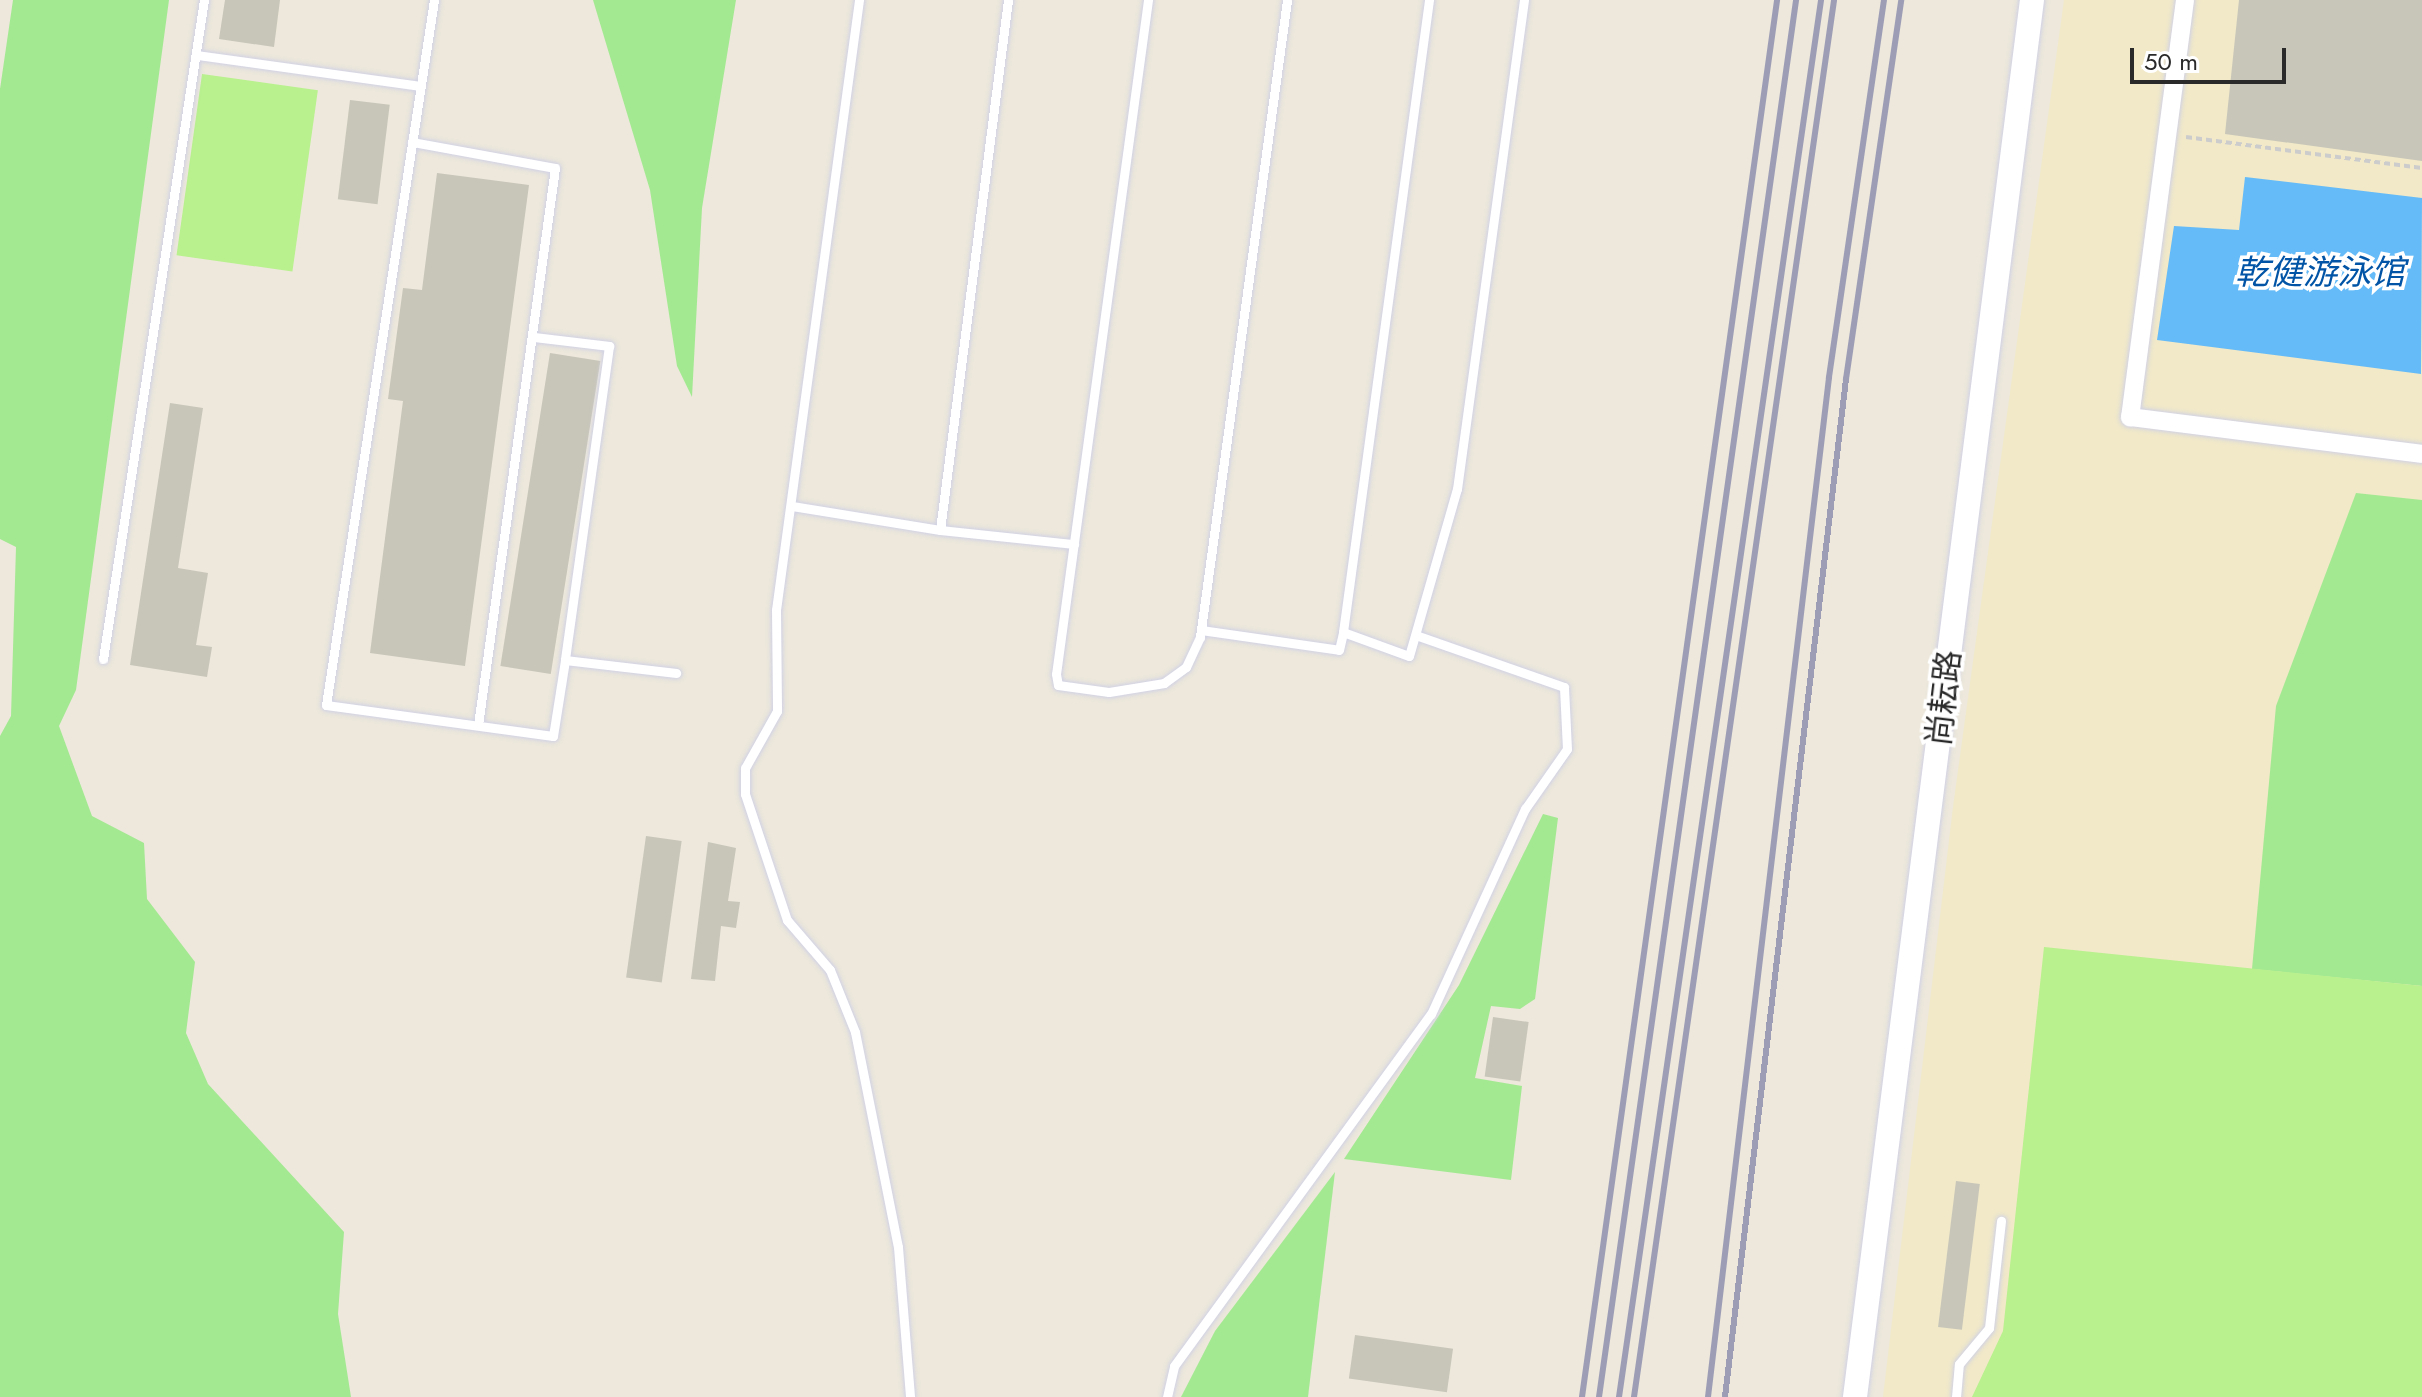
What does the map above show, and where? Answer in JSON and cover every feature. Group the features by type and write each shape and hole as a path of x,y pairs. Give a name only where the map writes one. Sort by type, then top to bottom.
{"street":[{"name":"尚耘路","path":"1855,1397 2032,0"},
{"path":"2185,0 2130,417 2422,454"}],"lane":[{"path":"103,659 204,0"},
{"path":"434,0 326,705 553,736 609,346 534,337"},
{"path":"859,0 776,610 777,711 745,768 745,794 787,920 830,970 855,1032 898,1247 910,1397"},
{"path":"940,530 1008,0"},
{"path":"1148,0 1074,544 1058,685 1109,692 1164,683 1186,667 1201,630 1287,0"},
{"path":"1201,630 1339,650 1429,0"},
{"path":"1343,632 1409,656 1418,636 1457,489 1524,0"},
{"path":"197,55 420,86"},
{"path":"412,142 555,168 478,725"},
{"path":"792,506 940,530 1074,544"},
{"path":"1167,1397 1174,1366 1431,1014 1525,809 1567,749 1564,687 1418,636"},
{"path":"565,660 676,673"},
{"path":"1956,1397 1959,1364 1989,1328 2001,1221"}],"path":[{"path":"2166,134 2422,168"}],"shaded area":[{"path":"2064,0 2422,0 2422,1397 1883,1397 1953,807"}],"green space":[{"path":"13,0 169,0 76,690 59,726 92,816 144,843 147,899 195,962 186,1033 208,1084 344,1232 338,1314 351,1397 0,1397 0,736 11,716 16,547 0,539 0,89"},
{"path":"593,0 736,0 702,208 692,397 677,366 650,190"},
{"path":"202,74 318,90 292,272 177,255"},
{"path":"2356,493 2422,500 2422,986 2252,969 2276,706"},
{"path":"1543,814 1558,818 1535,999 1520,1009 1491,1006 1475,1078 1522,1086 1511,1180 1344,1159 1459,985"},
{"path":"2044,947 2422,986 2422,1397 1972,1397 2003,1331"},
{"path":"1335,1172 1308,1397 1181,1397 1215,1331"}],"water":[{"name":"乾健游泳馆","path":"2245,177 2422,198 2421,374 2157,340 2174,226 2239,230"}],"building":[{"path":"225,0 280,0 274,47 219,39"},
{"path":"2239,0 2422,0 2422,161 2225,134"},
{"path":"350,100 390,105 378,204 338,199"},
{"path":"437,173 529,185 465,666 370,653 403,401 388,399 403,288 422,290"},
{"path":"550,353 600,361 551,674 500,666"},
{"path":"170,403 203,408 178,568 208,573 196,645 212,647 207,677 130,665"},
{"path":"646,836 682,841 662,983 626,978"},
{"path":"708,842 736,848 728,901 740,902 736,928 721,926 715,981 691,979"},
{"path":"1493,1017 1529,1022 1520,1081 1485,1076"},
{"path":"1956,1181 1980,1184 1962,1330 1938,1327"},
{"path":"1355,1335 1453,1349 1447,1392 1349,1379"}],"railway":[{"path":"1582,1397 1777,0"},
{"path":"1599,1397 1796,0"},
{"path":"1619,1397 1821,0"},
{"path":"1634,1397 1834,0"},
{"path":"1708,1397 1829,377 1884,0"},
{"path":"1725,1397 1846,379 1901,0"}]}
